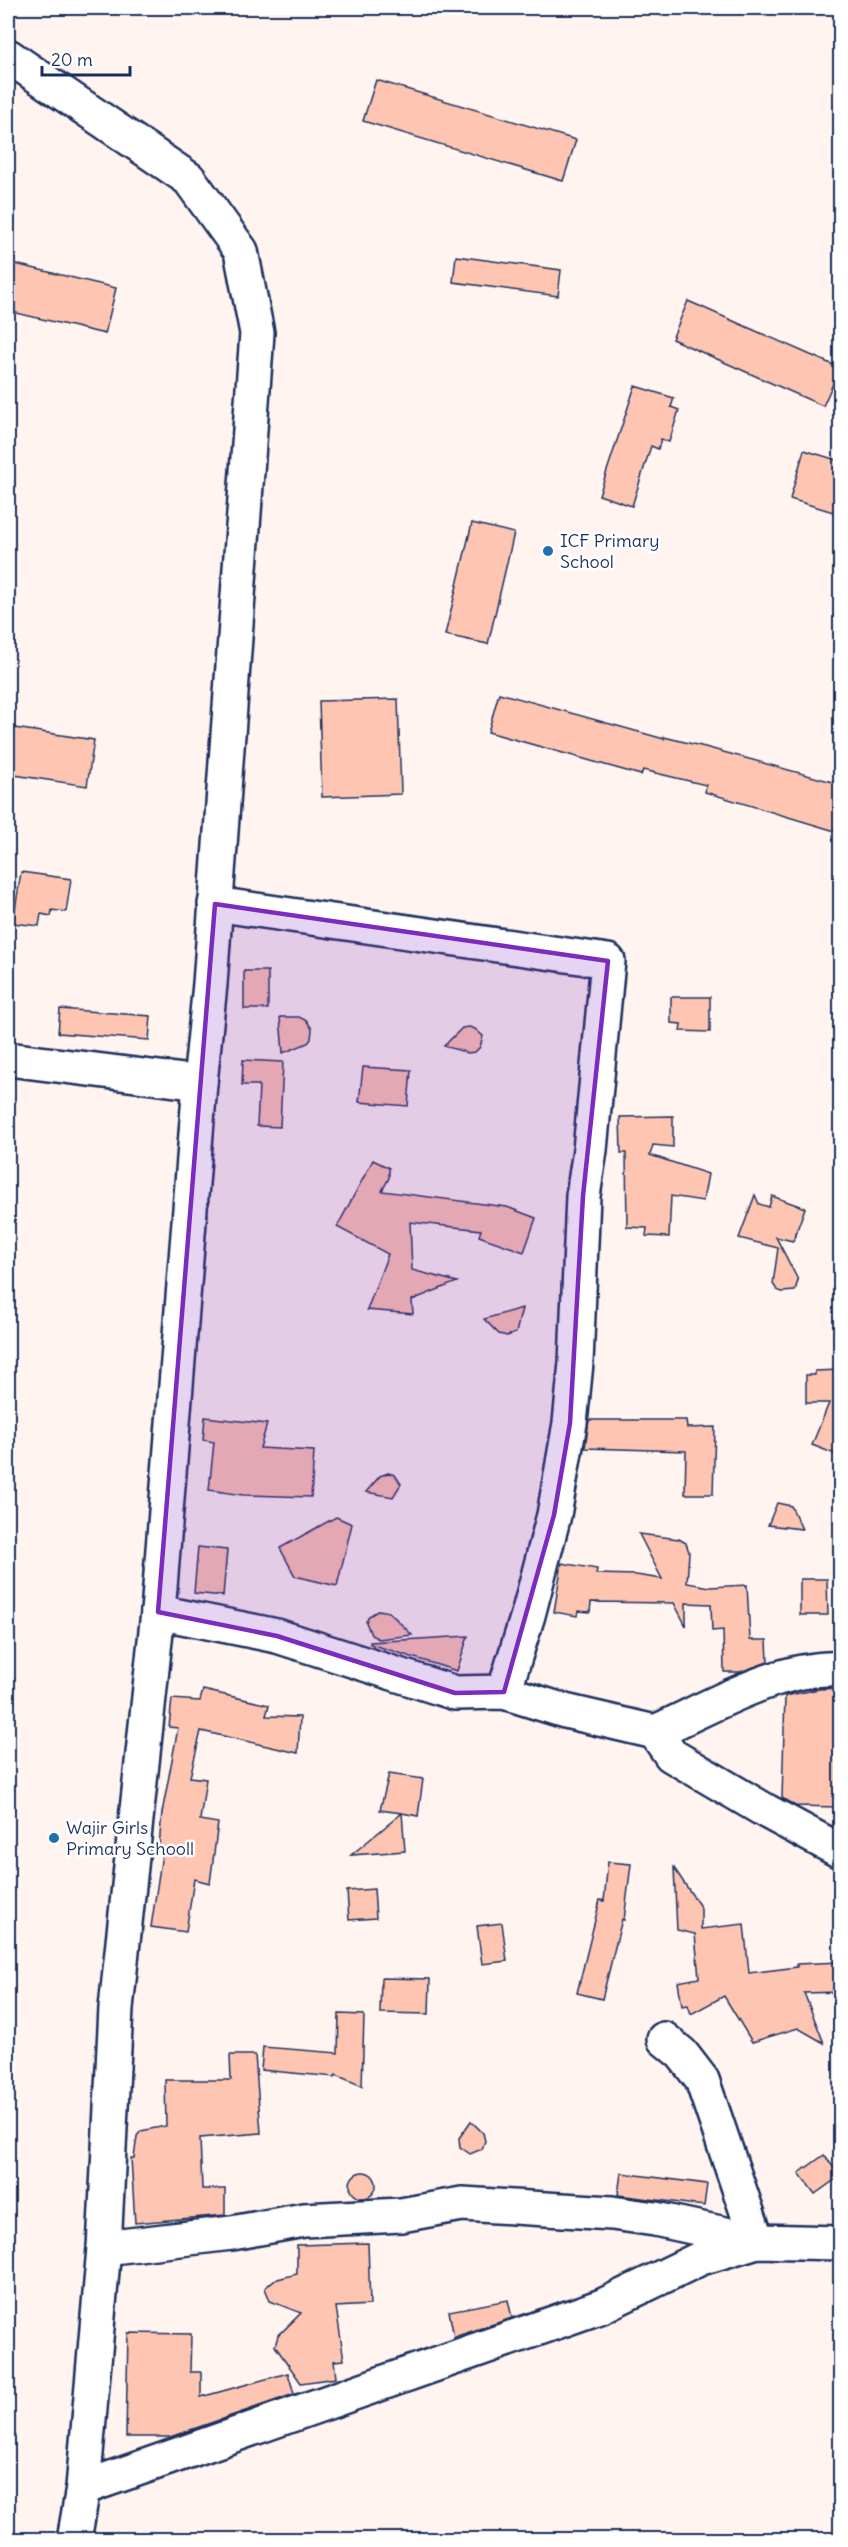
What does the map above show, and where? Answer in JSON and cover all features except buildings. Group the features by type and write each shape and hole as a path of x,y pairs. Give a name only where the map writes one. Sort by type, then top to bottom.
{"street":[{"path":"8,56 189,179 241,251 257,333 210,984 158,1612 116,2007 104,2248 83,2488 74,2540"},
{"path":"215,904 608,961 590,1150 583,1196 576,1363 570,1423 554,1515 528,1615 504,1692"},
{"path":"8,1059 200,1083"},
{"path":"158,1612 277,1636 455,1693 504,1692 565,1711 654,1732 773,1680 824,1668 840,1669"},
{"path":"654,1732 671,1755 840,1851"},
{"path":"664,2039 682,2054 702,2079 757,2241"},
{"path":"104,2248 232,2233 304,2220 401,2215 462,2204 612,2213 656,2219 757,2241 840,2244"},
{"path":"83,2488 602,2306 702,2258 757,2241"}],"highlighted area":[{"path":"215,904 608,961 583,1196 570,1423 554,1515 504,1692 455,1693 277,1636 158,1612"}],"place":[{"name":"ICF Primary School","path":"548,551"},
{"name":"Wajir Girls Primary Schooll","path":"54,1838"}]}
